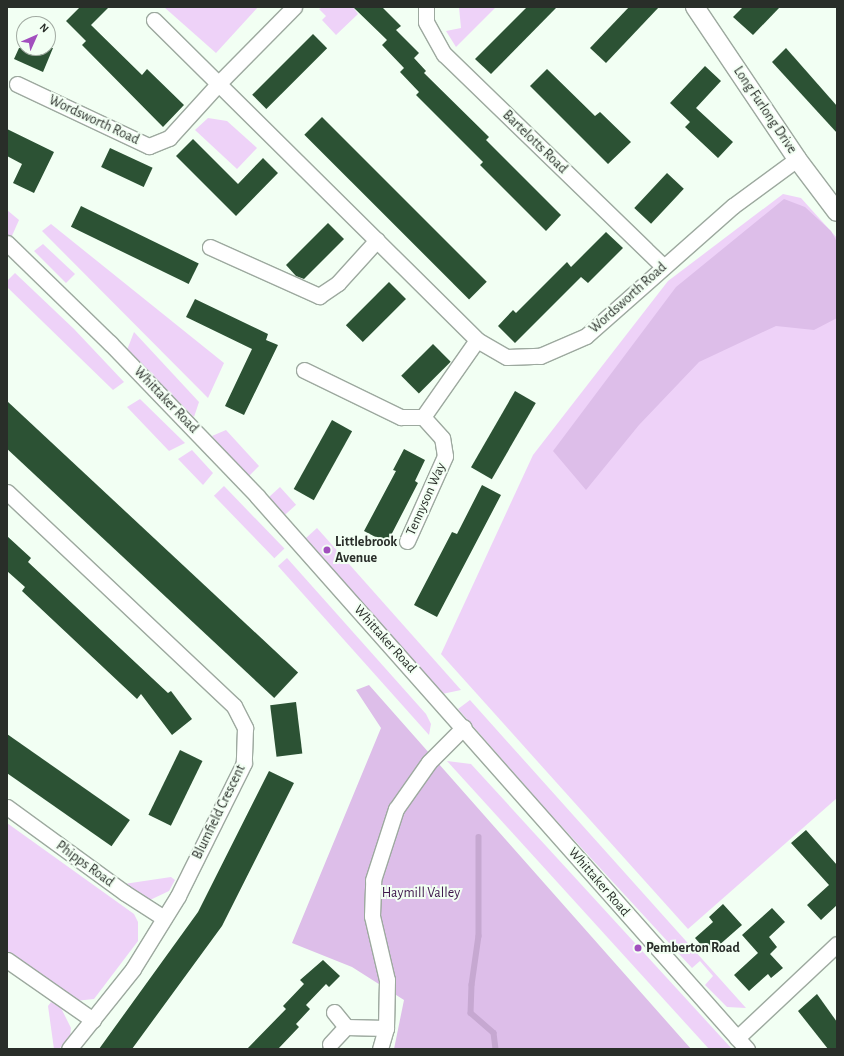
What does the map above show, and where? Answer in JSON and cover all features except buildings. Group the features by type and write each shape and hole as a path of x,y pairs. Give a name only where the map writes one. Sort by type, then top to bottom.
{"street":[{"name":"Wordsworth Road","path":"17,84 149,146 169,138 218,82 294,7"},
{"name":"Bartelotts Road","path":"426,7 426,22 444,54 664,266"},
{"name":"Long Furlong Drive","path":"694,7 797,159 837,212"},
{"name":"Wordsworth Road","path":"154,20 477,340 507,357 540,356 586,336 734,206 797,159"},
{"path":"210,247 319,296 338,283 377,240"},
{"name":"Whittaker Road","path":"7,243 110,343 257,496 464,727 747,1049"},
{"path":"304,370 401,416 423,416 477,340"},
{"name":"Tennyson Way","path":"407,541 445,456 442,438 423,416"},
{"name":"Blumfield Crescent","path":"7,492 234,706 245,728 244,763 164,918 133,969 69,1049"},
{"path":"380,1049 386,1028 387,980 372,916 373,880 396,809 429,762 464,727"},
{"name":"Phipps Road","path":"7,807 125,893 164,918"},
{"path":"737,1038 837,944"},
{"path":"7,960 93,1020"},
{"path":"334,1012 346,1027"},
{"path":"330,1044 346,1027 386,1028"}],"shaded area":[{"path":"164,7 258,7 216,53"},
{"path":"323,7 353,7 358,14 336,35 322,20 326,16 319,9"},
{"path":"459,7 496,7 456,47 446,31 461,28"},
{"path":"208,118 227,121 257,148 237,169 195,130"},
{"path":"783,194 801,198 837,238 837,798 688,929 441,654 533,455 668,281"},
{"path":"7,210 19,220 11,238 7,235"},
{"path":"51,224 224,363 208,398 42,231"},
{"path":"43,244 75,274 66,283 34,251"},
{"path":"15,273 74,329 124,382 113,390 7,287 7,281"},
{"path":"134,332 199,402 194,417 127,350"},
{"path":"140,399 185,443 169,451 127,407"},
{"path":"226,430 259,466 248,477 212,436"},
{"path":"192,450 213,473 203,485 178,459"},
{"path":"224,486 284,549 274,558 214,496"},
{"path":"280,487 296,505 283,516 267,498"},
{"path":"317,528 461,690 442,694 306,538"},
{"path":"287,558 426,714 431,724 429,735 278,566"},
{"path":"470,700 746,1008 727,1007 705,985 713,976 700,961 692,968 543,806 458,709"},
{"path":"447,761 471,764 732,1049 709,1049"},
{"path":"7,823 134,914 138,922 138,941 94,999 75,1001 7,955"},
{"path":"171,877 175,880 169,891 150,900 142,900 124,884"},
{"path":"51,1002 61,1008 71,1028 70,1037 59,1049 54,1049 48,1006"}],"green space":[{"path":"784,199 805,207 831,231 837,242 837,318 814,330 776,326 699,362 639,425 586,490 553,451 676,287"},
{"name":"Haymill Valley","path":"369,685 691,1049 394,1049 404,1000 352,967 292,943 381,728 356,690"}],"waterway":[{"path":"479,837 479,936 472,985 471,1013 494,1033 496,1049"}],"place":[{"name":"Littlebrook Avenue","path":"327,550"},
{"name":"Pemberton Road","path":"638,948"}]}
